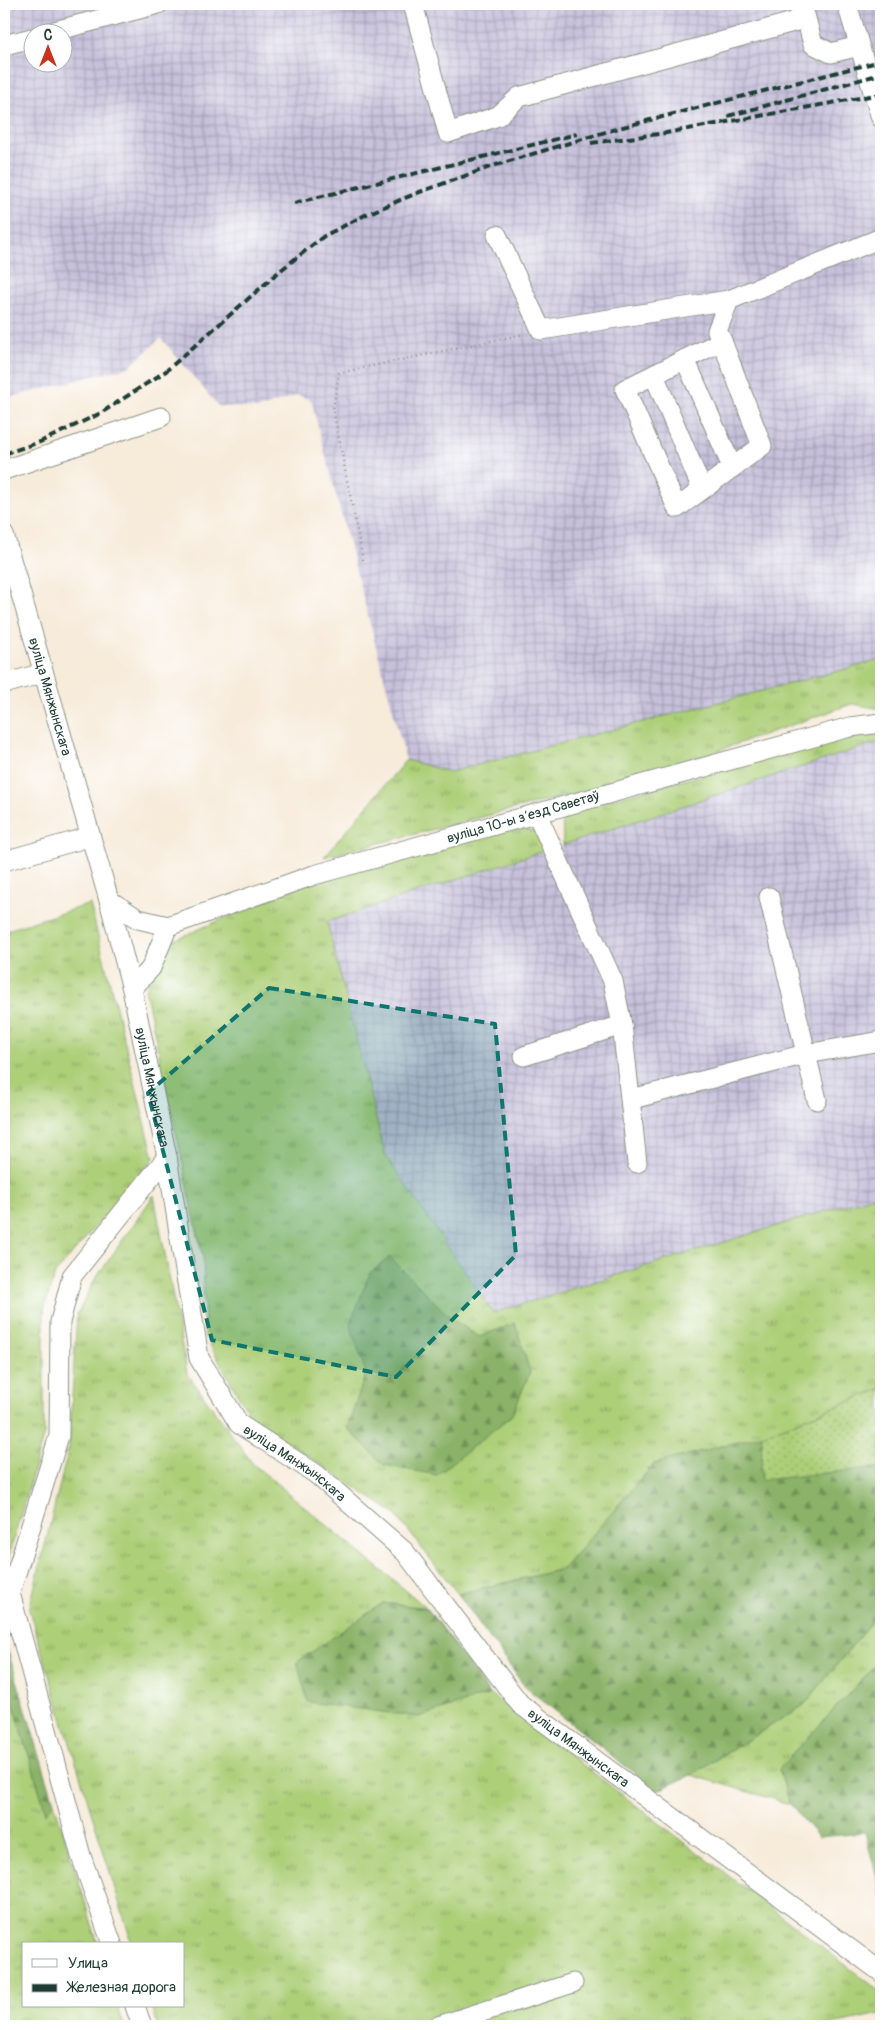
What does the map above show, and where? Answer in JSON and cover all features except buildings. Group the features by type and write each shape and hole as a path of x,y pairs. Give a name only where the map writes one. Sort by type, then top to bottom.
{"street":[{"path":"72,27 158,4"},
{"path":"413,4 448,133 498,116 518,97 797,21 804,6"},
{"path":"847,4 881,118"},
{"path":"804,6 813,44 831,53 860,46"},
{"path":"4,45 22,40"},
{"path":"497,235 541,330 729,300 881,238"},
{"path":"722,341 625,389 677,508 762,446 722,341 717,330 729,300"},
{"path":"686,359 732,467"},
{"path":"654,375 702,489"},
{"path":"4,470 161,417"},
{"name":"вуліца Мянжынскага","path":"4,535 89,837 109,900 132,989 167,1157 199,1358 240,1424 316,1474 405,1552 520,1704 881,1972"},
{"path":"4,684 43,673"},
{"name":"вуліца 10-ы зʼезд Саветаў","path":"168,926 314,875 850,727 881,722"},
{"path":"537,814 613,981 622,1025 632,1099 637,1163"},
{"path":"4,860 89,837"},
{"path":"769,897 817,1100"},
{"path":"109,900 138,919 168,926 151,968 132,989"},
{"path":"524,1056 622,1025"},
{"path":"632,1099 806,1054 881,1041"},
{"path":"111,1942 81,1856 10,1593 59,1436 60,1322 72,1276 167,1157"},
{"path":"438,2026 573,1983"},
{"path":"136,2008 142,2026"}],"path":[{"path":"363,560 333,409 338,373 541,330"}],"highlighted area":[{"path":"269,988 495,1024 516,1255 396,1377 212,1340 148,1093"}],"shaded area":[{"path":"4,4 881,4 881,660 450,772 406,760 311,400 298,395 258,409 218,406 161,338 129,367 4,399"},
{"path":"881,741 881,1194 493,1313 385,1154 327,922"}],"green space":[{"path":"881,660 881,709 852,704 645,776 324,857 406,760 450,772"},
{"path":"866,732 881,734 881,741 563,845 562,812"},
{"path":"516,827 535,832 546,850 327,922 385,1155 493,1313 881,1194 881,1389 762,1435 654,1464 563,1569 458,1594 395,1514 251,1418 205,1336 203,1258 145,989 169,942 312,881"},
{"path":"90,904 154,1158 55,1274 44,1309 44,1434 4,1573 4,931"},
{"path":"154,1195 187,1373 253,1464 427,1608 383,1603 419,1717 490,1694 881,1992 881,2014 822,2026 158,2026 153,2008 185,2008 185,1942 131,1942 29,1610 69,1447 77,1315 94,1281"},
{"path":"390,1257 452,1319 479,1337 515,1323 530,1372 512,1415 437,1475 384,1465 347,1428 366,1373 350,1324 370,1273"},
{"path":"881,1389 881,1467 761,1480 762,1435"},
{"path":"762,1435 762,1480 881,1467 881,1610 804,1705 691,1775 657,1791 525,1687 458,1594 563,1569 654,1464"},
{"path":"383,1603 427,1608 490,1694 419,1717 308,1702 297,1662"},
{"path":"881,1610 881,1659 779,1769 790,1804 691,1775 804,1705"},
{"path":"4,1638 54,1802 46,1813 4,1671"},
{"path":"881,1659 881,1760 879,1761 881,1774 881,1892 865,1833 818,1837 790,1804 779,1769"},
{"path":"4,1671 46,1812 54,1802 97,1942 22,1942 22,2008 119,2008 124,2026 4,2026"}],"railway":[{"path":"4,454 40,442 101,413 166,371 281,270 324,236 367,214 417,193 496,165 619,128 881,61"},
{"path":"728,116 881,74"},
{"path":"591,143 666,133 881,94"},
{"path":"294,203 577,134"}]}
